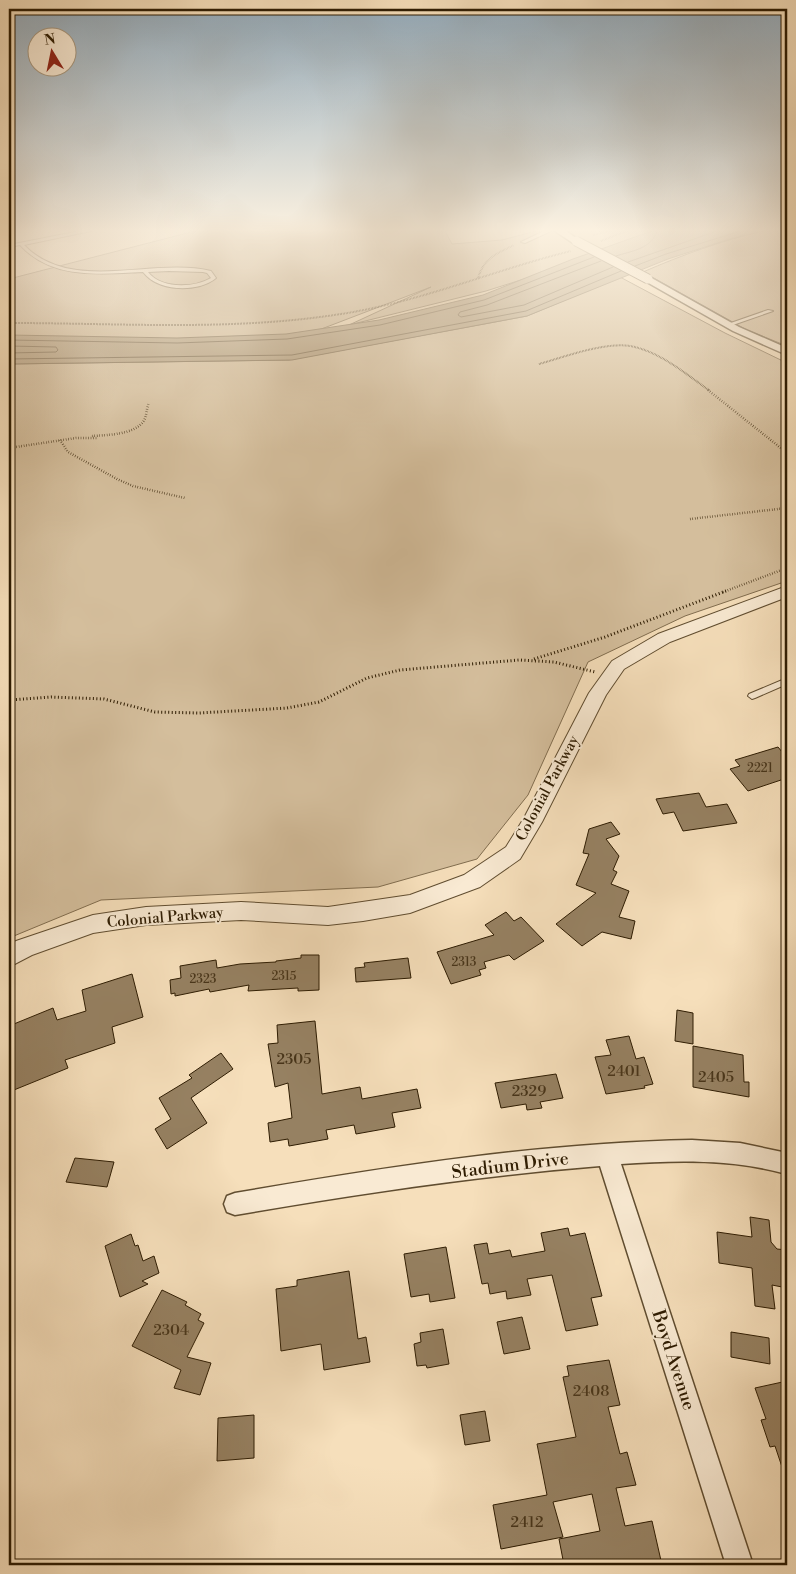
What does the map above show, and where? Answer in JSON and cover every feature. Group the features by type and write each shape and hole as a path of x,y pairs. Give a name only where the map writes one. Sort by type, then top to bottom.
{"street":[{"path":"692,304 728,325 787,352"},
{"name":"Colonial Parkway","path":"9,957 24,948 93,924 146,916 241,912 328,916 363,912 410,904 443,893 472,880 513,853 532,822 598,692 618,665 664,638 787,592"},
{"name":"Stadium Drive","path":"234,1204 328,1188 536,1160 689,1150 735,1152 787,1163"},
{"name":"Boyd Avenue","path":"607,1155 740,1565"}],"lane":[{"path":"728,325 770,311"},
{"path":"752,696 787,681"}],"path":[{"path":"9,323 217,324 275,322 358,312 388,304"},
{"path":"539,364 616,347 629,346 641,349 666,362 736,410 787,452"},
{"path":"9,448 132,429 142,422 145,408 149,403"},
{"path":"79,438 97,438"},
{"path":"60,440 68,452 117,479 133,486 185,498"},
{"path":"690,519 787,508"},
{"path":"531,660 605,637 787,568"},
{"path":"9,698 104,699 155,712 199,713 287,708 319,702 367,678 400,670 460,664 531,660 554,662 608,676"}],"shaded area":[{"path":"9,304 385,304 290,341 9,337"},
{"path":"393,304 432,304 349,325"},
{"path":"555,304 671,304 787,363 787,581 685,616 588,662 528,795 477,859 378,887 101,900 9,938 9,364 289,360 527,316"},
{"path":"701,304 787,304 787,346 747,330"}],"water":[{"path":"444,304 556,304 527,316 292,360 9,364 9,335 177,338 286,334 379,320"}],"building":[{"path":"778,747 787,758 787,778 748,791 730,769 740,766 735,760"},
{"path":"699,793 706,807 727,804 737,823 683,831 674,812 663,814 656,799"},
{"path":"611,822 620,834 606,839 619,856 613,870 617,872 611,884 629,891 619,917 635,921 631,939 602,932 582,946 556,924 596,893 576,885 589,854 583,853 589,829"},
{"path":"506,912 514,921 521,917 544,941 514,960 509,955 484,962 486,968 479,970 481,975 451,984 437,952 494,935 485,925"},
{"path":"301,955 319,955 319,990 298,991 298,988 248,991 249,985 210,992 209,989 175,996 175,993 171,994 170,980 181,978 180,966 216,960 217,968 240,964 276,962 301,958"},
{"path":"408,958 411,978 356,982 355,968 365,967 364,963"},
{"path":"132,974 143,1017 112,1027 115,1043 65,1060 68,1068 9,1092 9,1026 53,1008 57,1020 86,1011 82,990"},
{"path":"677,1010 693,1013 693,1044 675,1041"},
{"path":"315,1021 322,1094 360,1087 362,1099 417,1089 421,1108 392,1113 395,1127 356,1134 354,1125 326,1130 328,1139 289,1146 288,1139 270,1142 268,1123 292,1118 288,1083 275,1087 268,1044 278,1043 277,1025"},
{"path":"629,1036 636,1059 644,1057 653,1084 644,1086 645,1088 606,1094 595,1057 611,1055 606,1040"},
{"path":"693,1046 743,1055 744,1082 749,1082 749,1097 693,1087"},
{"path":"221,1053 233,1069 191,1098 207,1123 167,1149 155,1129 171,1119 159,1098 192,1078 189,1075"},
{"path":"556,1074 563,1098 540,1102 542,1108 527,1110 526,1104 501,1108 495,1083"},
{"path":"75,1158 114,1162 107,1187 66,1182"},
{"path":"750,1217 769,1220 771,1242 777,1249 787,1250 787,1288 772,1285 775,1309 755,1306 752,1268 719,1263 717,1232 752,1237"},
{"path":"568,1228 570,1236 585,1233 602,1296 591,1298 598,1325 566,1331 552,1275 527,1279 531,1295 507,1299 506,1291 490,1294 488,1283 482,1284 474,1245 487,1243 489,1254 510,1250 512,1257 545,1251 541,1233"},
{"path":"131,1234 135,1246 138,1245 143,1261 154,1256 159,1273 142,1281 148,1284 120,1297 105,1246"},
{"path":"446,1247 455,1298 430,1302 429,1294 411,1297 404,1254"},
{"path":"349,1271 358,1339 366,1337 370,1362 324,1370 321,1344 281,1351 276,1289 297,1286 297,1280"},
{"path":"162,1290 187,1302 185,1305 201,1314 198,1320 204,1323 187,1357 211,1363 200,1395 174,1388 181,1370 132,1346"},
{"path":"522,1317 530,1349 504,1354 497,1322"},
{"path":"443,1329 449,1364 427,1368 426,1365 417,1366 414,1344 421,1342 420,1333"},
{"path":"731,1332 769,1338 770,1364 731,1357"},
{"path":"609,1360 620,1405 608,1407 620,1454 627,1452 636,1485 616,1488 625,1526 652,1521 662,1565 564,1565 559,1539 600,1531 592,1494 553,1502 563,1537 501,1549 493,1505 547,1495 537,1444 576,1437 563,1377 569,1376 567,1366"},
{"path":"787,1381 787,1475 785,1476 775,1446 770,1447 761,1420 766,1419 755,1388"},
{"path":"485,1411 490,1441 465,1445 460,1415"},
{"path":"254,1415 254,1458 217,1461 218,1418"}]}
